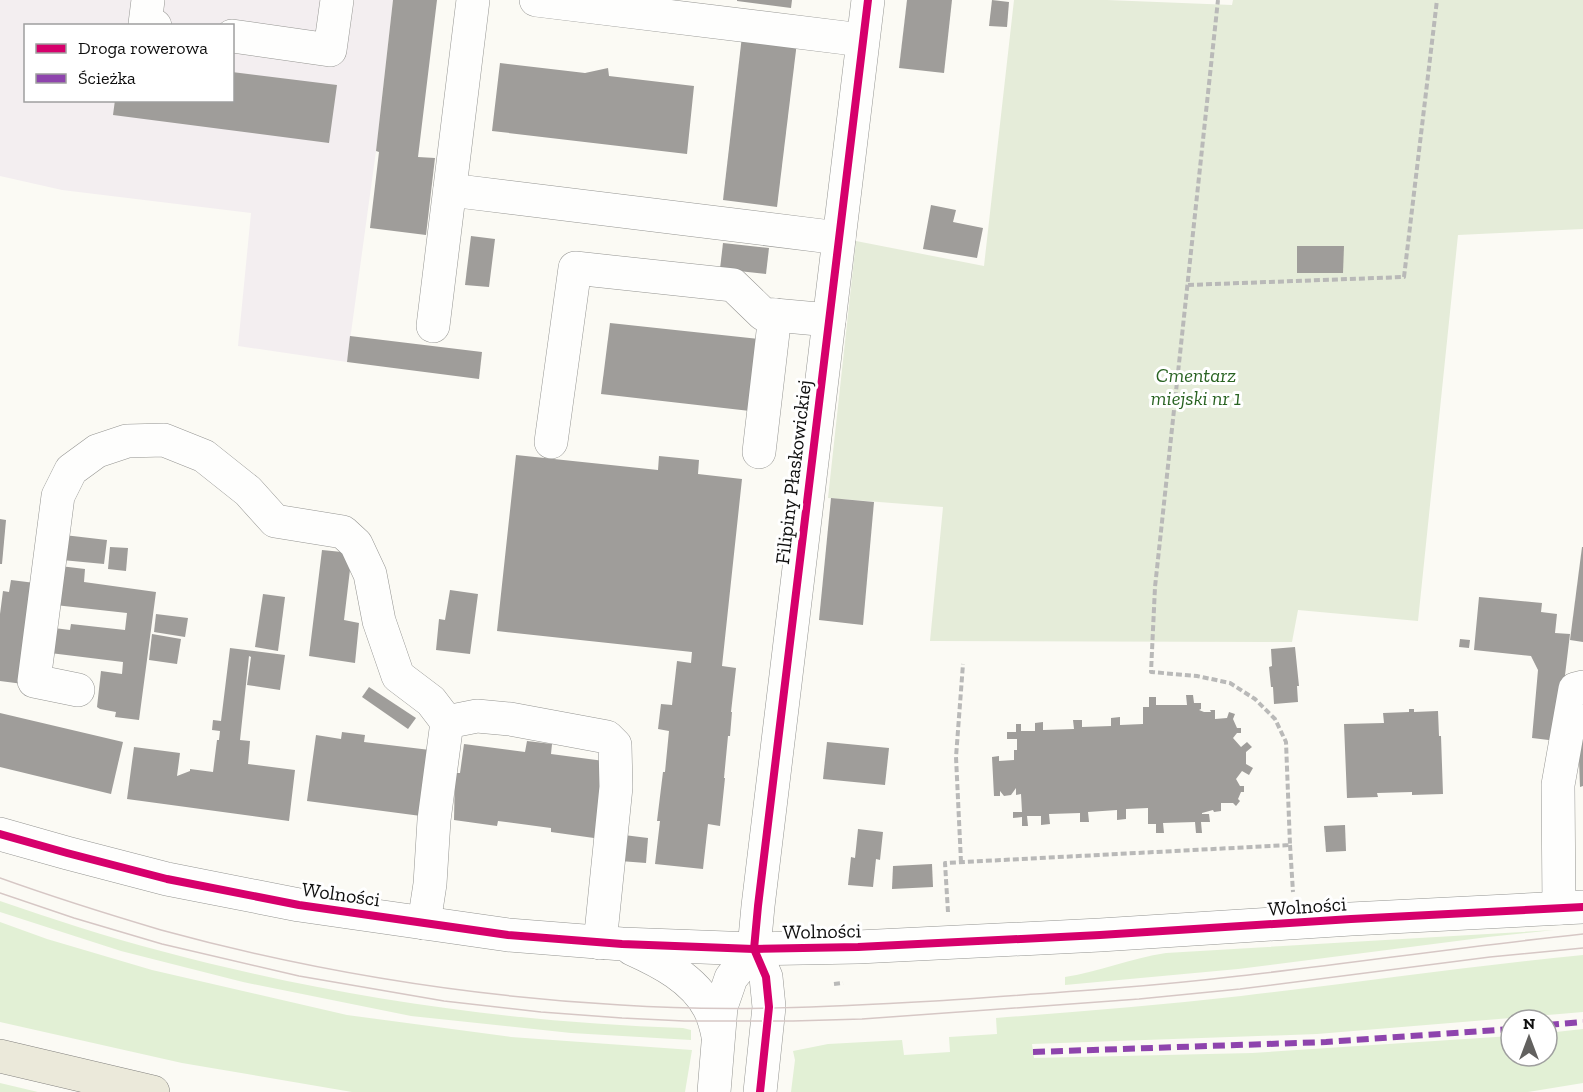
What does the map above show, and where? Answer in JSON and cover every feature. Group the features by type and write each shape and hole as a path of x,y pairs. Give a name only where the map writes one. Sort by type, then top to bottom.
{"main road":[{"path":"0,1056 153,1092"}],"street":[{"path":"145,24 148,0"},
{"path":"234,36 330,50 337,0"},
{"path":"433,326 473,0"},
{"path":"536,0 862,40"},
{"name":"Filipiny Płaskowickiej","path":"754,949 868,0"},
{"path":"450,190 839,238"},
{"path":"551,442 575,268 733,285 763,314 829,320"},
{"path":"759,452 775,315"},
{"path":"78,690 34,681 58,496 71,470 97,451 126,441 164,440 204,456 248,491 275,522 344,532 356,544 370,574 380,621 398,676 431,700 447,722 424,923"},
{"path":"1571,908 1558,784 1575,688 1583,687"},
{"path":"447,722 477,716 510,719 607,737 615,745 616,787 611,943 660,962 692,986 709,1007 719,1040"},
{"name":"Wolności","path":"0,834 167,879 300,905 508,935 611,943 754,949 831,948 1571,908"},
{"path":"769,1007 785,980 805,960 831,948"},
{"path":"714,1092 721,1007 731,978 754,949 766,978 769,1007 760,1092"}],"path":[{"path":"1218,0 1155,587 1151,672 1197,676 1230,683 1255,699 1275,719 1286,742 1293,893"},
{"path":"1188,285 1404,277 1437,0"},
{"path":"961,862 956,757 963,664"},
{"path":"947,904 945,863 1290,845"},
{"path":"834,984 843,983"}],"shaded area":[{"path":"0,0 393,0 376,151 347,362 238,346 251,213 62,190 0,176"}],"green space":[{"name":"Cmentarz miejski nr 1","path":"1014,0 1107,0 1232,5 1233,0 1583,0 1583,229 1458,235 1418,621 1298,610 1292,642 930,641 943,507 828,498 856,241 984,266"},
{"path":"0,901 140,946 290,982 485,1013 617,1025 683,1028 691,1030 691,1040 571,1033 411,1016 243,982 121,951 0,912"},
{"path":"0,922 47,939 152,970 347,1015 511,1037 692,1050 685,1092 352,1092 182,1063 0,1022"},
{"path":"1554,930 1238,969 1065,985 1065,977 1166,953"},
{"path":"1583,955 1583,1012 1559,1014 1559,1008 1499,1008 1499,1019 1317,1034 1032,1044 1034,1058 1252,1053 1499,1037 1499,1068 1559,1068 1559,1032 1583,1029 1583,1083 1528,1092 791,1092 795,1060 793,1051 828,1044 902,1040 904,1055 950,1052 949,1037 997,1034 996,1018 1241,996"},
{"path":"0,1083 38,1092 0,1092"}],"building":[{"path":"393,0 437,0 418,157 435,158 426,235 370,228"},
{"path":"737,0 792,0 791,8"},
{"path":"907,0 952,0 944,73 899,68"},
{"path":"992,0 1009,2 1007,27 989,26"},
{"path":"742,36 797,42 777,207 723,200"},
{"path":"500,63 585,73 608,68 609,76 694,86 687,154 492,131"},
{"path":"234,72 337,85 329,143 113,115 115,102 234,102"},
{"path":"931,205 956,210 953,222 983,228 977,258 923,249"},
{"path":"471,236 495,239 489,287 465,285"},
{"path":"723,243 769,248 766,274 720,269"},
{"path":"1297,246 1344,246 1343,273 1297,273"},
{"path":"610,323 759,339 750,411 601,394"},
{"path":"350,336 482,352 479,379 347,362"},
{"path":"516,455 658,470 659,456 699,460 698,474 742,479 722,666 736,668 730,736 728,736 720,826 708,824 703,869 655,864 660,821 657,821 669,731 658,729 661,704 672,705 677,661 691,663 692,652 497,631"},
{"path":"831,498 874,502 863,625 819,620"},
{"path":"0,519 6,520 2,564 0,564"},
{"path":"64,535 107,540 104,564 62,560"},
{"path":"110,547 128,548 126,571 108,569"},
{"path":"1583,547 1583,642 1570,640"},
{"path":"322,550 352,553 344,620 359,623 355,663 309,656"},
{"path":"60,566 85,569 84,582 156,592 139,720 115,717 116,712 97,707 101,671 122,674 123,662 42,652 46,627 70,630 71,624 125,630 127,613 55,605"},
{"path":"11,580 35,583 23,684 0,681 0,614 3,591 9,592"},
{"path":"450,590 478,594 470,654 436,650 439,619 445,620"},
{"path":"263,594 285,597 278,651 255,647"},
{"path":"1479,597 1542,603 1541,612 1557,614 1555,633 1570,634 1557,741 1532,738 1538,670 1531,656 1474,650"},
{"path":"156,614 188,618 185,637 154,632"},
{"path":"152,634 181,639 177,664 149,660"},
{"path":"1460,639 1470,640 1469,648 1459,647"},
{"path":"1295,647 1299,686 1297,686 1298,702 1274,704 1269,667 1272,666 1271,649"},
{"path":"230,648 285,655 280,690 247,685 251,657 249,656 240,740 250,741 248,764 295,770 289,821 127,799 134,747 180,753 177,776 190,769 213,772 220,731 212,730 213,720 221,721"},
{"path":"369,687 416,718 408,729 362,697"},
{"path":"1186,695 1193,695 1194,703 1201,703 1199,710 1211,712 1210,710 1215,710 1215,719 1227,718 1229,712 1235,714 1233,719 1237,728 1241,728 1241,733 1237,733 1233,738 1241,747 1247,742 1252,747 1246,752 1246,764 1253,768 1249,775 1242,771 1236,779 1240,786 1244,786 1244,792 1241,792 1238,799 1240,801 1236,806 1233,803 1221,803 1221,811 1214,812 1213,810 1202,813 1209,814 1210,822 1201,822 1202,833 1196,833 1195,822 1163,823 1164,833 1156,833 1156,824 1148,824 1148,808 1126,809 1126,819 1117,820 1117,810 1088,812 1089,822 1080,822 1080,813 1049,814 1050,824 1041,825 1041,816 1027,816 1028,826 1022,826 1022,817 1013,818 1013,812 1022,812 1021,794 1016,795 1016,788 1011,795 1004,796 1000,791 1000,796 994,796 992,757 999,756 999,761 1014,760 1017,739 1007,739 1007,732 1016,732 1016,724 1021,724 1021,731 1035,731 1035,723 1043,722 1043,730 1074,729 1073,720 1082,720 1082,727 1111,726 1111,718 1120,717 1120,725 1143,724 1143,707 1149,707 1149,697 1156,697 1156,705 1187,705"},
{"path":"1409,709 1414,709 1414,712 1438,711 1443,794 1377,793 1378,797 1347,798 1344,724 1384,723 1383,713 1409,712"},
{"path":"0,713 123,742 111,794 0,767"},
{"path":"1583,717 1583,786 1580,787 1579,759 1575,759"},
{"path":"342,732 365,735 364,742 430,750 421,816 307,801 316,735 341,739"},
{"path":"527,741 552,744 551,754 604,761 599,791 604,792 594,838 551,832 551,828 498,821 497,826 454,820 455,773 460,773 464,744 525,752"},
{"path":"827,742 889,748 885,785 823,779"},
{"path":"1345,825 1346,851 1326,852 1324,826"},
{"path":"858,829 883,832 880,860 876,859 873,887 848,885 851,857 855,858"},
{"path":"624,835 648,838 646,863 620,861"},
{"path":"932,864 933,887 892,889 893,866"}],"tram line":[{"path":"0,878 161,930 274,958 389,980 447,988 563,1001 660,1007 817,1007 935,1001 1163,984 1583,934"},
{"path":"0,893 162,944 299,976 444,1001 541,1012 684,1021 862,1019 1139,999 1583,948"}],"marked path":[{"path":"1559,1024 1583,1022"},
{"path":"1033,1052 1326,1042 1499,1030"}],"cycle path":[{"path":"760,1092 769,1007 766,977 754,949 758,906 868,0"},
{"path":"0,834 167,879 299,905 508,935 622,944 754,949 858,947 1583,907"}]}
